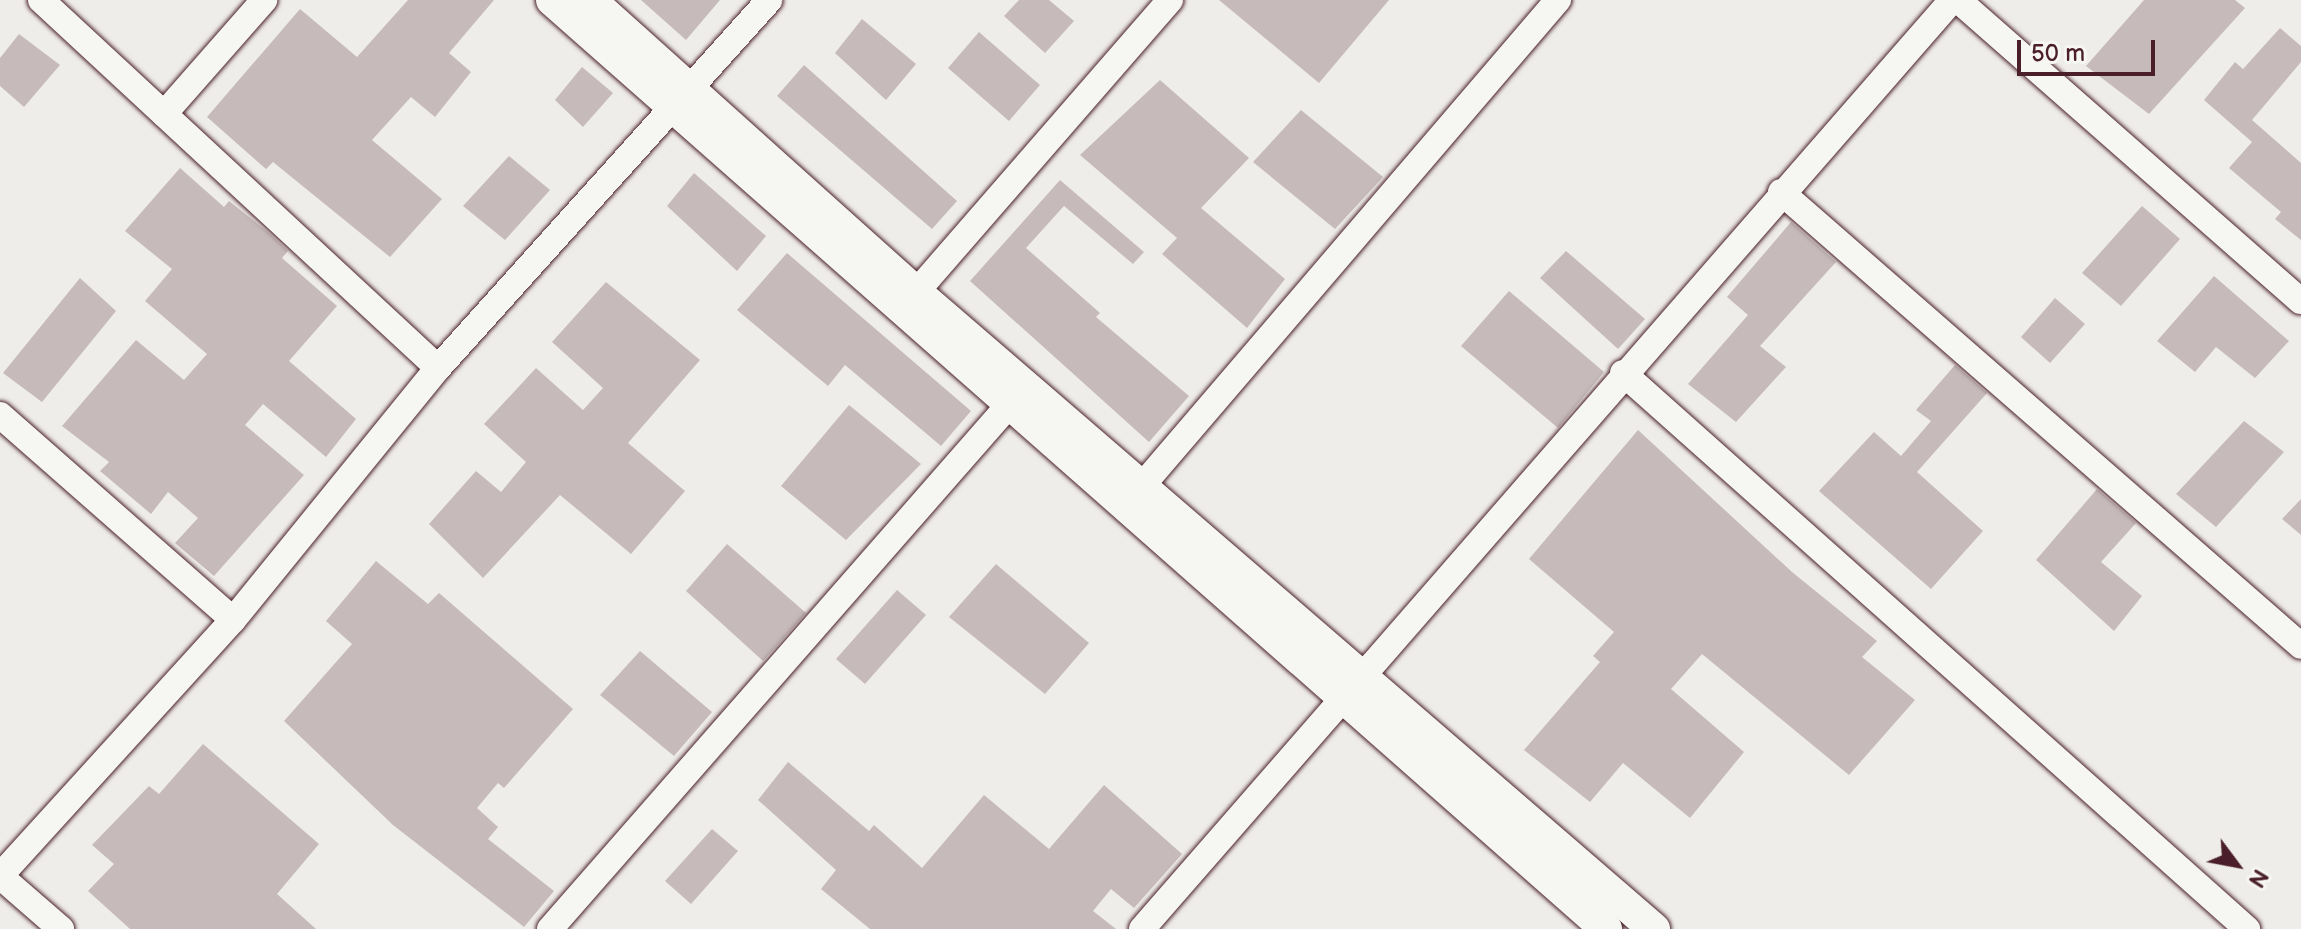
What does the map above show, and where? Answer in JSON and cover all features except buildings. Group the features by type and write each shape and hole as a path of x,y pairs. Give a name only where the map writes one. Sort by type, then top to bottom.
{"main road":[{"path":"552,0 682,100 1353,686 1614,921 1654,929"},
{"path":"590,0 682,100"}],"street":[{"path":"41,0 438,368"},
{"path":"164,114 264,0"},
{"path":"61,929 0,876 233,620 438,368 769,0"},
{"path":"909,301 1170,0"},
{"path":"1133,496 1558,0"},
{"path":"1142,929 1623,373 1952,0"},
{"path":"1958,0 2301,301"},
{"path":"1781,192 2301,646"},
{"path":"1623,373 2247,929"},
{"path":"550,929 1017,395"},
{"path":"0,415 233,620"}]}
